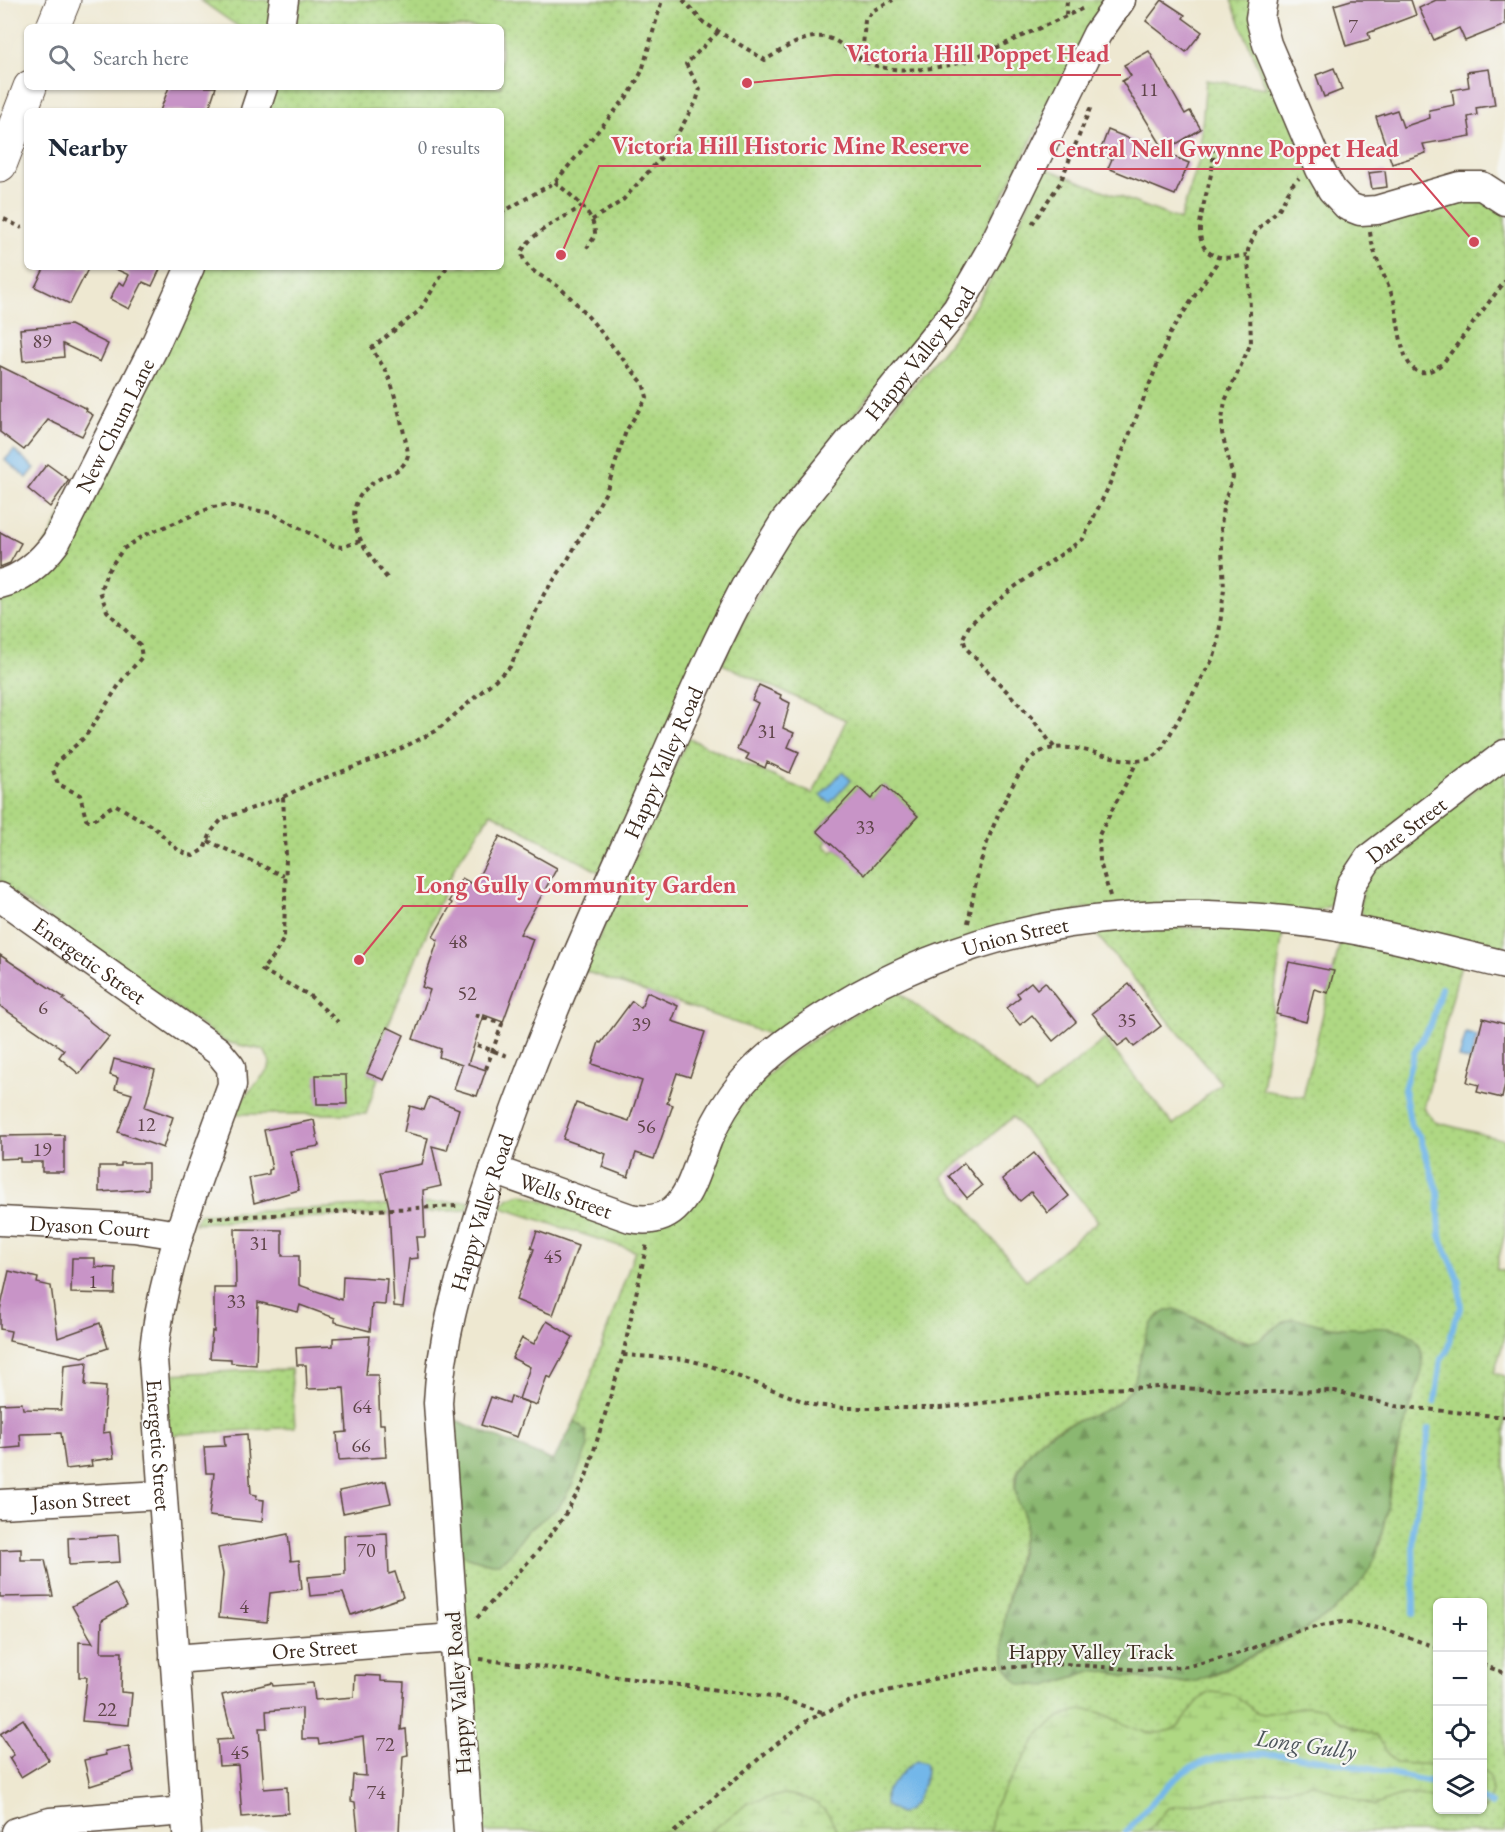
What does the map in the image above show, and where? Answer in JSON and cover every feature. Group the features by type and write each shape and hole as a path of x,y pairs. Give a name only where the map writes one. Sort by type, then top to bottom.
{"main road":[{"path":"54,24 64,0"},
{"path":"0,165 29,90"}],"street":[{"path":"280,24 284,0"},
{"path":"1263,1 1260,18 1267,44 1320,169 1340,199 1360,210 1460,186 1482,186 1505,201"},
{"name":"Happy Valley Road","path":"468,1832 438,1403 439,1376 451,1310 494,1170 558,1000 742,591 784,522 957,309 992,248 1097,34 1117,4"},
{"path":"256,108 262,90"},
{"name":"New Chum Lane","path":"12,579 41,560 56,542 154,347 189,270"},
{"name":"Dare Street","path":"1342,928 1351,885 1369,858 1505,754"},
{"name":"Energetic Street","path":"0,897 242,1066 232,1085 179,1235 159,1304 153,1359 186,1821"},
{"name":"Union Street","path":"644,1220 673,1210 687,1194 714,1125 732,1096 754,1070 801,1032 860,994 963,947 1053,925 1116,917 1180,915 1253,918 1342,928 1505,965"},
{"name":"Wells Street","path":"494,1170 644,1220"},
{"name":"Dyason Court","path":"0,1221 134,1228 179,1235"},
{"name":"Jason Street","path":"0,1504 162,1495"},
{"name":"Ore Street","path":"174,1659 454,1647"},
{"path":"16,1832 50,1822 186,1821"}],"path":[{"path":"504,211 555,182 636,82 655,32 662,0"},
{"path":"683,0 703,22 765,60 798,42 815,37 831,39 862,60 893,68 948,66 988,53 1066,15 1090,6 1117,4"},
{"path":"862,60 865,20 874,10 893,0"},
{"path":"1066,15 1067,0"},
{"path":"592,220 622,201 673,144 696,102 700,89 686,64 718,32"},
{"path":"1212,148 1213,164 1198,234 1205,249 1218,257 1247,255"},
{"path":"963,947 980,863 1006,798 1026,763 1036,755 1054,747 1081,748 1137,762 1152,759 1161,750 1214,657 1218,643 1224,588 1221,528 1223,506 1233,477 1222,433 1222,420 1226,402 1251,343 1247,255 1256,231 1279,209 1292,184 1309,172 1320,169"},
{"path":"555,182 582,206 592,220 595,236 587,248"},
{"path":"360,541 342,547 334,546 271,513 219,506 136,540 123,549 104,578 100,591 103,604 111,616 140,645 143,653 85,737 58,761 53,770 55,780 62,787 80,795 86,819 89,821 116,805 155,828 186,854 198,854 222,819 392,753 436,731 503,674 517,657 544,594 567,561 606,492 626,431 648,393 643,383 571,299 551,281 528,267 522,256 524,248 536,236 556,220 566,218 582,206"},
{"path":"1360,210 1396,310 1401,347 1408,363 1419,371 1431,371 1443,363 1505,280"},
{"path":"4,219 22,228"},
{"path":"1054,747 1031,717 966,648 963,638 970,624 996,602 1083,539 1108,488 1170,333 1216,264 1218,257"},
{"path":"387,578 360,541 355,516 365,491 379,480 403,467 409,453 390,378 372,348 419,311 445,270"},
{"path":"1116,917 1100,862 1098,843 1102,827 1137,762"},
{"path":"283,797 286,856 284,938 274,956 262,970 309,995 338,1022"},
{"path":"208,841 284,876"},
{"path":"476,1015 502,1024 486,1068"},
{"path":"477,1045 508,1056"},
{"path":"208,1218 457,1206"},
{"path":"644,1220 638,1294 623,1355 585,1480 563,1518 454,1647 669,1686 779,1698 822,1712"},
{"path":"623,1355 684,1359 708,1365 813,1405 844,1408 940,1408 1100,1389 1158,1387 1262,1392 1335,1391 1407,1408 1505,1417"},
{"name":"Happy Valley Track","path":"674,1832 769,1750 822,1712 894,1689 981,1669 1087,1664 1140,1670 1205,1663 1300,1630 1342,1622 1384,1629 1433,1647"},
{"path":"1487,1667 1505,1673"}],"green space":[{"path":"200,0 278,0 275,24 235,24"},
{"path":"290,0 1105,0 952,293 775,513 599,872 491,813 455,866 368,1073 378,1078 366,1114 233,1114 241,1101 269,1069 270,1062 264,1050 225,1042 0,884 0,592 23,584 198,270 504,270 504,108 261,108 267,90 504,90 504,24 286,24"},
{"path":"1231,0 1251,0 1338,207 1465,192 1505,215 1505,739 1416,807 1329,906 1317,911 1085,908 777,1037 584,971 688,738 813,794 846,720 722,664 765,581 798,528 854,453 953,338 977,303 1008,246 1045,168 1180,220 1199,160 1206,80 1266,88","holes":["884,785 918,816 889,848 848,859 836,849 832,852 824,845 828,841 817,831 831,816 837,822 837,810 858,787 871,799"]},
{"path":"1505,766 1505,954 1367,919 1359,910 1366,877"},
{"path":"1120,926 1283,930 1262,1090 1303,1097 1341,939 1461,964 1424,1108 1435,1122 1505,1140 1505,1233 1496,1269 1505,1271 1505,1337 1494,1373 1505,1376 1505,1832 479,1832 459,1554 487,1563 505,1559 527,1531 565,1498 588,1446 581,1426 575,1421 635,1251 499,1207 510,1198 522,1194 641,1232 732,1115 784,1058 894,989 1036,1094 1105,1039 1173,1125 1221,1083 1092,929","holes":["1013,1117 1098,1221 1026,1280 942,1177","1160,1314 1197,1318 1226,1335 1250,1342 1259,1340 1274,1328 1299,1320 1331,1327 1405,1331 1399,1443 1380,1543 1363,1580 1332,1613 1292,1637 1211,1676 1185,1683 1094,1670 1056,1683 1008,1671 1003,1630 1025,1523 1015,1491 1017,1473 1030,1451 1052,1431 1106,1410 1124,1397 1135,1378 1148,1334"]},
{"path":"470,1201 467,1210 195,1223 199,1214"},
{"path":"1175,1309 1221,1334 1240,1341 1250,1342 1261,1339 1279,1325 1294,1319 1329,1327 1392,1329 1406,1332 1416,1340 1422,1352 1422,1371 1393,1462 1387,1511 1375,1559 1363,1580 1332,1613 1292,1637 1197,1681 1171,1683 1094,1670 1047,1686 1020,1684 1008,1670 1003,1652 1006,1608 1025,1524 1015,1489 1019,1470 1030,1452 1053,1432 1120,1401 1134,1381 1148,1331 1163,1313"},
{"path":"291,1369 295,1427 169,1435 165,1374"},
{"path":"451,1418 553,1461 575,1421 586,1431 588,1446 572,1485 559,1507 527,1531 510,1554 500,1563 487,1563 459,1554"},
{"path":"1212,1692 1234,1695 1256,1712 1264,1714 1307,1706 1325,1709 1341,1722 1375,1735 1395,1763 1433,1765 1433,1799 1421,1795 1406,1795 1374,1806 1313,1784 1168,1808 1148,1832 990,1832 993,1808 1040,1733 1061,1717 1078,1711 1094,1711 1135,1729 1151,1733 1168,1731 1180,1724 1205,1696"},
{"path":"1487,1774 1492,1785 1487,1804"},
{"path":"784,1794 810,1800 824,1809 837,1832 710,1832 748,1803"}],"water":[{"path":"14,450 35,468 27,478 5,460"},
{"path":"842,772 851,780 830,803 821,795"},
{"path":"1466,1033 1477,1036 1470,1061 1459,1058"},
{"path":"916,1761 925,1763 923,1785 916,1801 905,1812 899,1814 885,1805 885,1792"}],"building":[{"path":"1162,0 1185,15 1183,18 1202,32 1186,52 1146,21"},
{"path":"1351,0 1411,0 1416,15 1368,33 1370,39 1346,46 1334,5"},
{"path":"1436,0 1505,0 1505,25 1465,41 1459,28 1434,40 1419,8"},
{"path":"1149,51 1185,114 1190,111 1201,129 1165,151 1122,81 1131,76 1124,65"},
{"path":"1334,68 1342,90 1324,97 1316,75"},
{"path":"1489,69 1495,105 1476,108 1477,115 1468,117 1471,136 1423,144 1426,153 1392,164 1376,117 1397,110 1403,127 1430,118 1429,110 1454,105 1452,90 1469,87 1467,72"},
{"path":"168,90 215,90 209,108 161,108"},
{"path":"1108,130 1189,163 1175,195 1108,168 1112,159 1099,154"},
{"path":"1385,171 1387,187 1372,189 1369,173"},
{"path":"44,270 87,270 70,304 35,287"},
{"path":"118,270 160,270 152,286 143,282 129,309 110,299 119,282 124,285 129,275"},
{"path":"70,325 108,344 100,362 63,344 64,357 23,361 20,329"},
{"path":"0,366 87,409 86,411 93,415 82,436 48,420 24,450 0,432"},
{"path":"47,464 69,480 50,507 28,489"},
{"path":"0,532 21,543 10,563 0,567"},
{"path":"759,685 781,695 780,698 790,703 783,728 794,733 788,747 799,752 790,773 767,762 765,768 746,759 749,754 737,749 758,703 752,700"},
{"path":"884,785 918,816 865,875 817,831 858,787 871,799"},
{"path":"500,836 557,868 520,934 533,939 503,1022 484,1015 468,1064 486,1070 477,1096 454,1089 462,1065 439,1057 441,1049 413,1039 430,990 422,987 438,940 433,937 452,903 449,901 462,878 474,885"},
{"path":"0,955 65,998 63,1000 109,1037 79,1074 59,1057 64,1050 0,1006"},
{"path":"1289,962 1334,971 1328,993 1314,989 1306,1022 1276,1014"},
{"path":"1031,982 1037,989 1045,982 1076,1022 1053,1041 1032,1015 1020,1025 1006,1008 1020,997 1017,993"},
{"path":"1129,984 1161,1026 1134,1047 1128,1039 1118,1046 1092,1013"},
{"path":"647,992 678,1006 672,1021 705,1032 690,1077 677,1073 667,1103 673,1105 654,1159 636,1153 628,1177 602,1167 606,1154 563,1139 576,1103 629,1121 642,1081 592,1064 599,1042 601,1043 632,1001 641,1008"},
{"path":"1483,1018 1505,1024 1505,1084 1502,1098 1477,1092 1479,1085 1467,1082"},
{"path":"387,1027 404,1035 384,1080 367,1073"},
{"path":"114,1059 155,1070 145,1107 173,1117 163,1148 118,1132 132,1094 115,1089 118,1078 110,1075"},
{"path":"316,1075 346,1075 347,1104 317,1104"},
{"path":"429,1097 459,1109 447,1150 432,1146 441,1186 423,1190 425,1237 416,1237 418,1258 409,1259 403,1307 394,1306 389,1207 381,1172 422,1164 428,1138 404,1132 410,1106 424,1110"},
{"path":"314,1120 319,1146 290,1151 299,1190 254,1203 249,1178 269,1174 269,1170 272,1169 264,1130"},
{"path":"64,1135 64,1172 42,1172 42,1162 20,1162 20,1158 0,1159 0,1136"},
{"path":"1034,1153 1069,1196 1048,1213 1031,1192 1020,1201 1002,1179"},
{"path":"121,1163 148,1163 148,1189 99,1192 99,1166 121,1166"},
{"path":"964,1163 982,1186 967,1198 949,1176"},
{"path":"235,1229 282,1230 282,1256 299,1256 299,1285 342,1300 343,1276 387,1279 385,1305 372,1304 370,1331 335,1322 335,1318 300,1305 298,1312 258,1302 256,1365 231,1363 231,1359 210,1358 212,1331 214,1332 214,1288 236,1288"},
{"path":"537,1231 578,1246 553,1315 516,1300 534,1249 531,1248"},
{"path":"72,1258 95,1258 95,1267 116,1268 115,1294 71,1293"},
{"path":"9,1271 38,1278 37,1283 51,1286 58,1338 100,1323 108,1348 83,1357 9,1341 11,1331 0,1329 0,1310"},
{"path":"547,1321 573,1337 551,1378 547,1376 537,1405 519,1399 530,1367 512,1358 522,1338 534,1344"},
{"path":"370,1336 366,1375 378,1375 380,1424 384,1424 386,1457 339,1460 337,1433 347,1432 344,1388 307,1389 306,1365 297,1365 296,1348 333,1346 333,1338"},
{"path":"87,1362 85,1385 106,1387 103,1433 110,1432 114,1458 91,1461 92,1466 66,1469 61,1433 20,1434 21,1447 0,1449 0,1404 22,1403 23,1409 61,1410 64,1365"},
{"path":"511,1396 529,1403 517,1437 481,1425 491,1397 509,1403"},
{"path":"247,1434 251,1494 257,1495 256,1499 264,1500 262,1522 209,1516 214,1473 206,1473 204,1447 225,1446 224,1436"},
{"path":"386,1481 391,1503 343,1513 339,1491"},
{"path":"387,1533 389,1574 395,1572 403,1597 351,1615 343,1593 310,1596 308,1577 345,1574 344,1535"},
{"path":"288,1534 291,1561 299,1560 302,1589 270,1593 267,1622 219,1617 223,1574 218,1548"},
{"path":"118,1535 120,1562 69,1565 68,1538"},
{"path":"21,1549 21,1560 45,1560 53,1596 0,1597 0,1550"},
{"path":"115,1583 127,1606 102,1620 101,1652 122,1652 121,1692 132,1693 129,1725 82,1721 87,1677 79,1677 79,1642 93,1643 72,1606"},
{"path":"355,1675 381,1676 381,1681 404,1682 401,1730 406,1729 408,1755 403,1756 399,1832 358,1832 355,1802 351,1801 353,1775 366,1776 363,1736 319,1744 318,1739 302,1739 302,1708 266,1711 267,1728 259,1728 264,1789 287,1787 288,1813 242,1817 238,1765 219,1766 217,1740 233,1739 222,1695 272,1683 273,1686 313,1683 315,1700 354,1697"},
{"path":"23,1719 49,1760 21,1777 9,1758 14,1755 0,1734"},
{"path":"129,1746 134,1772 90,1786 84,1760 106,1755 105,1751"}],"waterway":[{"path":"1435,1402 1441,1359 1447,1351 1455,1319 1461,1308 1459,1280 1440,1236 1438,1192 1420,1137 1411,1126 1404,1089 1414,1053 1432,1022 1441,988"},
{"path":"1414,1614 1413,1531 1429,1429"},
{"name":"Long Gully","path":"1126,1832 1178,1776 1212,1759 1241,1755 1309,1758 1433,1782"},
{"name":"Long Gully","path":"1487,1802 1491,1804"}],"place":[{"name":"Victoria Hill Poppet Head","path":"747,83"},
{"name":"Central Nell Gwynne Poppet Head","path":"1474,242"},
{"name":"Victoria Hill Historic Mine Reserve","path":"561,255"},
{"name":"Long Gully Community Garden","path":"359,960"}]}
